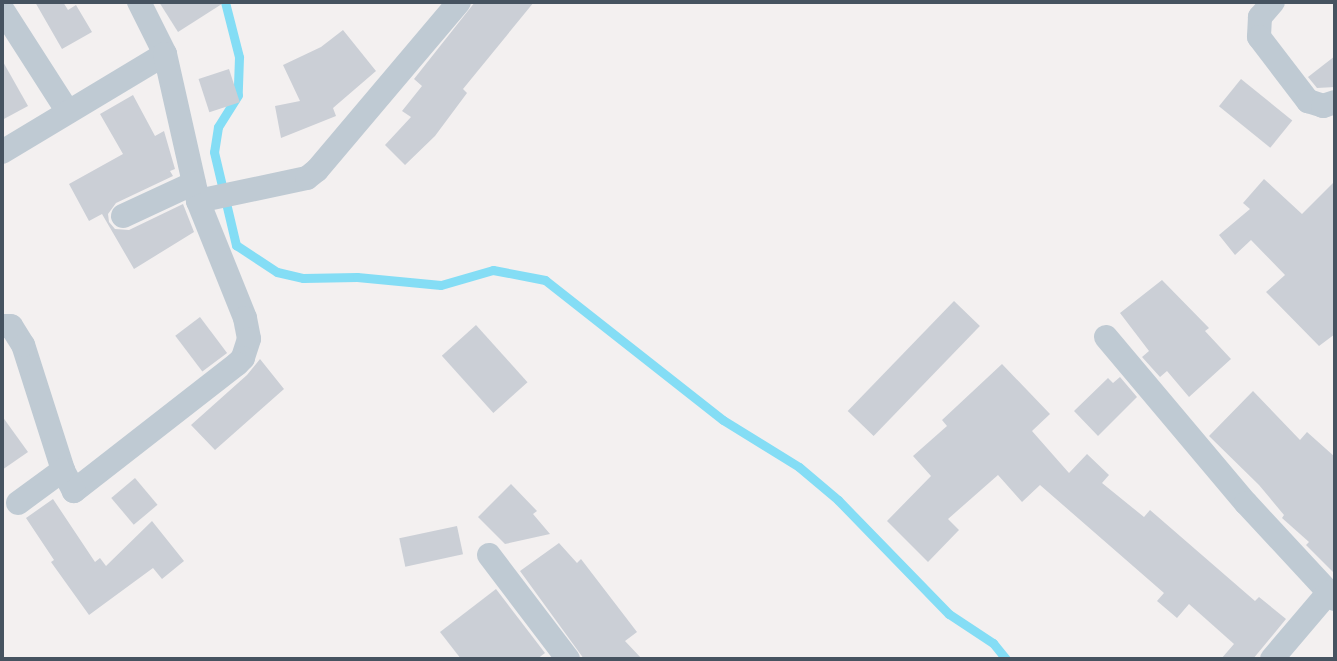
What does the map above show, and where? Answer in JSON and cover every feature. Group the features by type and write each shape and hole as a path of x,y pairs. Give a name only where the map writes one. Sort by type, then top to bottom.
{"street":[{"path":"2,326 11,326 23,345 63,470 74,491 237,364 249,339 245,318 202,194 165,54 139,2"},
{"path":"123,216 202,194 307,178 326,161 459,2"},
{"path":"1273,2 1260,17 1259,37 1308,101 1323,106 1335,102"},
{"path":"2,9 68,112"},
{"path":"2,152 165,54"},
{"path":"1106,337 1173,420 1332,596 1272,659"},
{"path":"18,503 63,470"},
{"path":"489,555 568,659"}],"building":[{"path":"35,2 63,2 68,10 76,5 92,32 62,49"},
{"path":"159,2 225,2 178,32"},
{"path":"475,2 534,2 463,89 467,93 435,136 405,165 385,145 411,117 402,111 422,86 414,79"},
{"path":"343,30 376,71 333,108 336,116 281,138 275,106 300,101 283,65 321,47"},
{"path":"1335,56 1335,87 1317,88 1308,77"},
{"path":"2,60 28,106 2,120"},
{"path":"229,69 240,102 209,112 199,79"},
{"path":"1241,79 1292,121 1270,148 1219,106"},
{"path":"133,95 155,136 164,131 175,169 170,171 173,176 116,203 108,214 109,222 115,229 129,230 183,204 194,232 134,269 102,214 89,221 69,184 123,154 100,114"},
{"path":"1264,179 1302,214 1335,181 1335,334 1319,346 1266,292 1285,275 1251,240 1235,255 1219,235 1250,209 1243,203"},
{"path":"1162,280 1209,328 1205,331 1231,359 1189,397 1167,371 1160,377 1142,357 1149,351 1120,313"},
{"path":"954,301 980,326 874,436 848,411"},
{"path":"200,317 227,353 202,372 175,336"},
{"path":"476,325 528,382 493,413 442,356"},
{"path":"260,359 284,389 215,450 191,425 247,375"},
{"path":"1002,364 1050,414 1032,431 1069,473 1087,454 1109,475 1102,483 1144,517 1150,510 1255,601 1259,597 1286,619 1253,659 1221,659 1234,644 1189,604 1177,618 1157,601 1164,593 1040,485 1022,502 998,475 948,519 959,530 928,562 887,521 931,476 913,456 947,426 942,420"},
{"path":"1120,377 1137,397 1098,436 1074,411 1108,378 1113,383"},
{"path":"1253,391 1300,440 1307,432 1335,457 1335,574 1306,545 1309,542 1282,518 1284,515 1259,485 1209,436"},
{"path":"2,416 28,452 2,470"},
{"path":"135,478 157,505 134,525 111,498"},
{"path":"511,484 537,511 533,514 550,534 505,544 478,517"},
{"path":"53,499 95,562 100,558 106,566 152,521 184,561 162,579 153,568 89,615 51,562 54,560 26,518"},
{"path":"457,526 463,554 405,567 399,538"},
{"path":"559,543 577,563 581,559 637,632 625,641 642,659 584,659 520,571"},
{"path":"496,589 545,653 537,659 461,659 440,632"}],"waterway":[{"path":"225,2 239,57 238,95 218,127 214,152 236,245 277,272 303,278 357,277 441,285 493,270 545,280 723,420 799,467 838,500 949,614 993,643 1006,659"}]}
